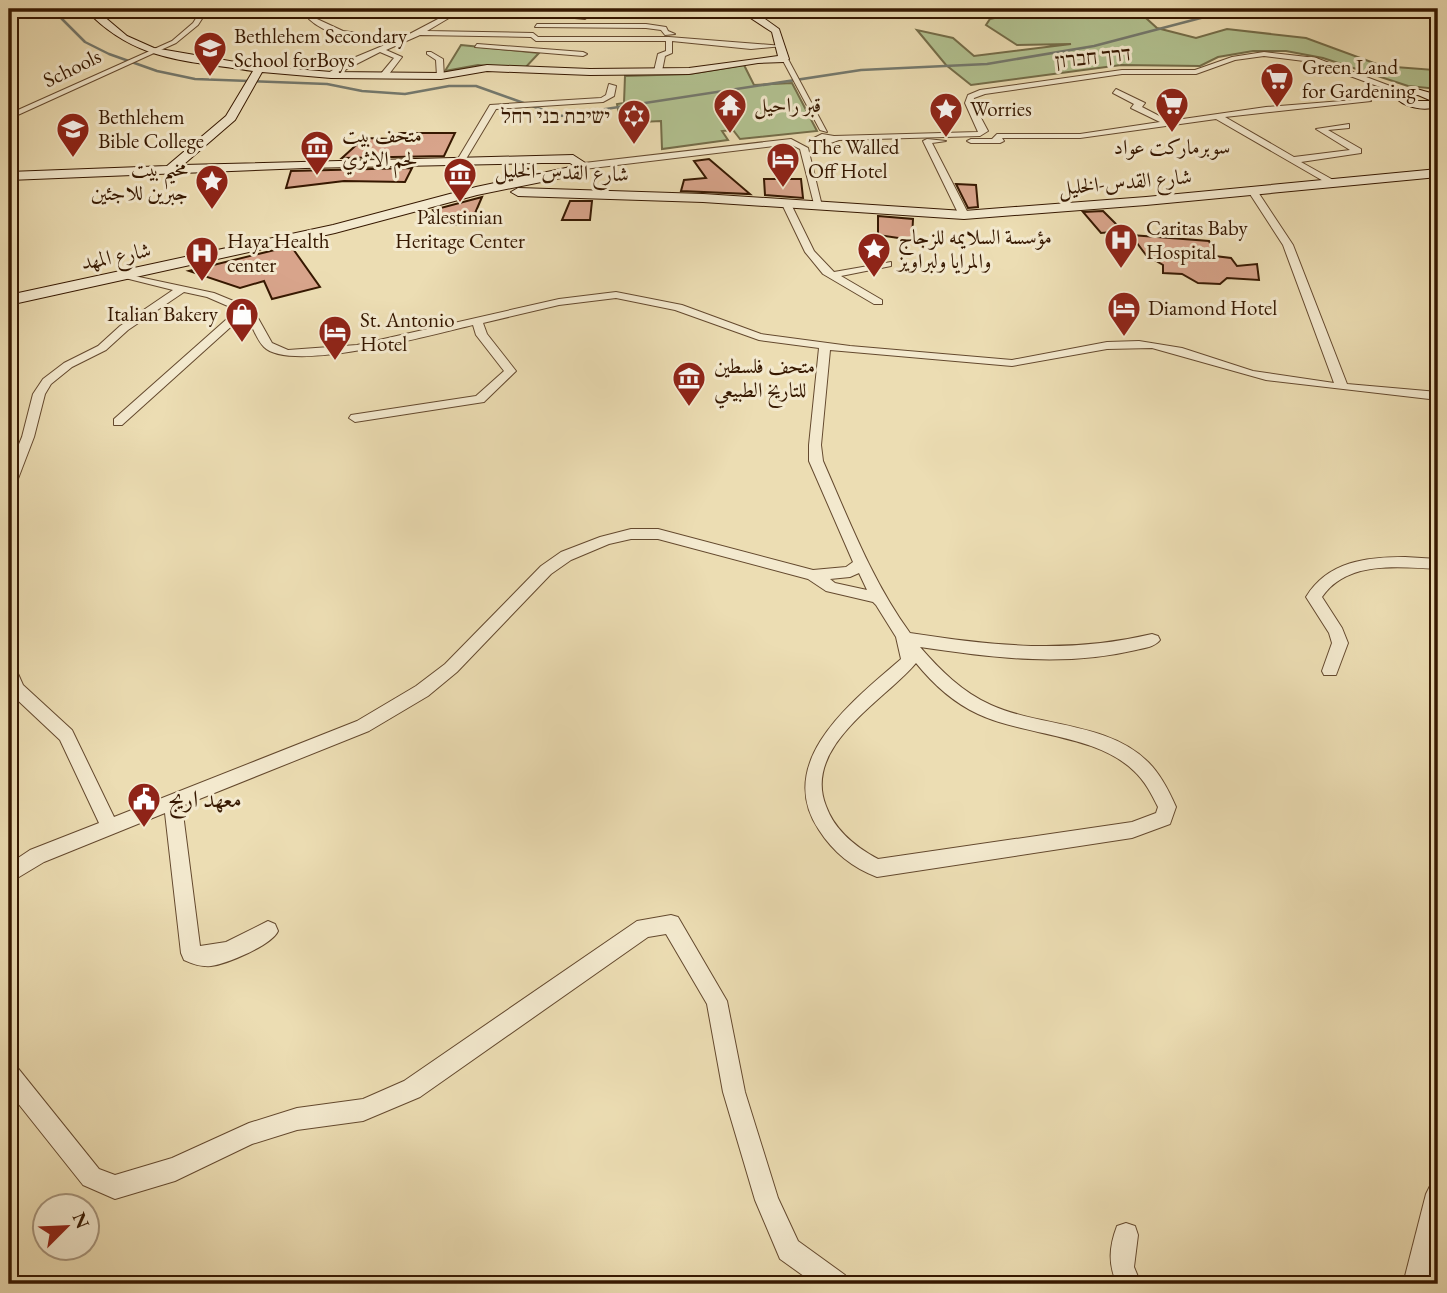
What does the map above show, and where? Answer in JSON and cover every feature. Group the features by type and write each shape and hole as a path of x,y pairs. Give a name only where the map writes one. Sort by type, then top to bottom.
{"street":[{"path":"90,9 124,38 151,51 259,69 331,75 441,76 487,68 590,72 689,71 758,60 784,59"},
{"path":"151,51 173,41 195,24 205,10 239,9"},
{"path":"339,9 312,19 327,29 403,41"},
{"path":"383,9 389,9"},
{"path":"331,75 354,61 383,51 419,33 461,9"},
{"path":"486,9 619,19"},
{"path":"528,35 535,23 547,13 558,9"},
{"path":"574,9 750,12 776,31 784,59 824,130"},
{"path":"590,72 580,60 583,54 613,26 622,11"},
{"path":"535,23 664,28 670,37"},
{"path":"472,33 485,27 500,25"},
{"path":"419,33 528,35 536,39 598,40 670,37 751,47 780,46"},
{"path":"659,71 662,54 669,53 670,37"},
{"path":"477,46 583,54"},
{"name":"Schools","path":"9,117 151,51"},
{"path":"383,51 398,57 383,76"},
{"path":"429,53 439,59 441,76"},
{"path":"528,71 542,53"},
{"name":"דרך חברון","path":"834,138 977,135 984,131 969,103 971,97 983,92 1122,72 1196,72 1234,58 1264,54 1313,60 1402,92"},
{"path":"171,169 230,118 259,69"},
{"path":"460,162 493,107 603,100 610,96 612,86"},
{"path":"1116,91 1143,105 1134,106 1170,124"},
{"path":"1402,92 1425,94 1438,99 1430,105 1411,103 1398,97 1402,92"},
{"path":"964,215 927,141 1000,141 996,138 998,136 1080,136 1266,109 1367,101"},
{"path":"1219,117 1332,183"},
{"path":"1294,160 1358,151 1320,129 1346,126"},
{"path":"584,166 791,141 804,148 819,204"},
{"name":"شارع القدس-الخليل","path":"9,176 305,164 573,159 584,166"},
{"name":"شارع القدس-الخليل","path":"476,191 572,172 584,166"},
{"name":"شارع القدس-الخليل","path":"476,191 786,202 964,215 1438,173"},
{"name":"شارع المهد","path":"9,300 130,276 335,229 476,191"},
{"path":"1253,191 1288,245 1342,387"},
{"path":"786,202 810,252 832,275 878,302"},
{"path":"832,275 887,264"},
{"path":"130,276 210,295 244,309 253,318 268,345 286,354 357,348 559,302 626,295 678,307 745,333 825,346 1012,363 1114,344 1165,346 1244,372 1342,387 1438,396"},
{"path":"9,484 32,427 38,394 47,382 68,365 102,348 124,328 181,289"},
{"path":"118,422 244,309"},
{"path":"355,418 480,399 510,370 482,335 477,320"},
{"path":"825,346 815,445 817,461 861,563 903,638 933,671 963,697 984,709 1022,723 1106,744 1123,752 1140,765 1157,787 1167,807 1164,818 1132,830 877,868 854,857 834,839 818,813 812,793 817,760 839,726 909,660 903,638"},
{"path":"1303,382 1331,375 1334,368"},
{"path":"9,874 37,856 363,726 413,697 451,668 546,570 566,556 595,543 631,534 658,534 813,575 831,587 880,601"},
{"path":"1330,670 1340,643 1337,632 1314,597 1320,584 1343,571 1367,565 1390,562 1438,564"},
{"path":"813,575 850,572 861,563"},
{"path":"903,638 983,649 1045,653 1101,651 1152,640"},
{"path":"9,671 17,689 66,735 110,828"},
{"path":"173,803 191,953 200,958 214,957 268,931"},
{"path":"9,1075 91,1177 115,1187 175,1169 249,1134 297,1119 363,1110 412,1089 644,928 671,924 717,1000 734,1092 766,1200 789,1250 836,1284"},
{"path":"1415,1284 1438,1194"},
{"path":"1126,1236 1122,1268 1129,1284"}],"green space":[{"path":"1034,9 1136,9 1157,28 1196,38 1227,29 1306,38 1382,66 1434,70 1438,46 1438,89 1408,86 1323,58 1286,51 1253,51 1218,57 1200,66 1121,65 971,85 946,65 917,30 953,38 974,56 1071,44 1017,45 986,25 990,19"},
{"path":"461,45 539,53 524,69 478,65 445,71"},
{"path":"744,65 754,85 792,83 817,131 740,139 733,130 722,131 728,140 662,149 661,121 621,123 617,104 624,103 625,76 689,74"}],"building":[{"path":"399,133 455,133 444,156 342,158 364,138 396,139"},
{"path":"709,159 750,194 681,191 684,180 706,178 694,161"},
{"path":"412,168 405,182 344,181 286,188 291,171"},
{"name":"The Walled Off Hotel","path":"764,179 801,179 803,198 765,195"},
{"path":"956,184 976,185 978,207 968,208"},
{"path":"482,197 470,225 446,225 433,210"},
{"path":"570,201 592,201 590,220 562,220"},
{"path":"1103,211 1123,231 1101,233 1083,212"},
{"path":"878,216 913,219 912,240 878,235"},
{"path":"1131,235 1209,241 1215,256 1231,258 1237,266 1257,264 1259,280 1227,278 1220,284 1198,283 1182,274 1163,273 1163,265 1146,255"},
{"path":"291,246 320,287 272,299 264,281 240,288 189,271"}],"waterway":[{"path":"52,9 85,42 109,54 157,71 195,79 327,84 362,91 405,94 449,86 476,86 560,116 861,70 987,64 1094,46 1235,9"}],"place":[{"name":"Bethlehem Secondary School forBoys","path":"210,78"},
{"name":"Green Land for Gardening","path":"1277,109"},
{"name":"سوبرماركت عواد","path":"1172,134"},
{"name":"قبر راحيل","path":"730,135"},
{"name":"Worries","path":"946,139"},
{"name":"ישיבת בני רחל","path":"634,146"},
{"name":"Bethlehem Bible College","path":"73,159"},
{"name":"متحف بيت لحم الاثري","path":"317,177"},
{"name":"The Walled Off Hotel","path":"783,189"},
{"name":"Palestinian Heritage Center","path":"460,204"},
{"name":"مخيم بيت جبرين للاجئين","path":"212,211"},
{"name":"Caritas Baby Hospital","path":"1121,270"},
{"name":"مؤسسة السلايمه للزجاج والمرايا ولبراويز","path":"874,279"},
{"name":"Haya Health center","path":"202,283"},
{"name":"Diamond Hotel","path":"1124,338"},
{"name":"Italian Bakery","path":"242,344"},
{"name":"St. Antonio Hotel","path":"335,362"},
{"name":"متحف فلسطين للتاريخ الطبيعي","path":"689,408"},
{"name":"معهد اريج","path":"144,829"}]}
